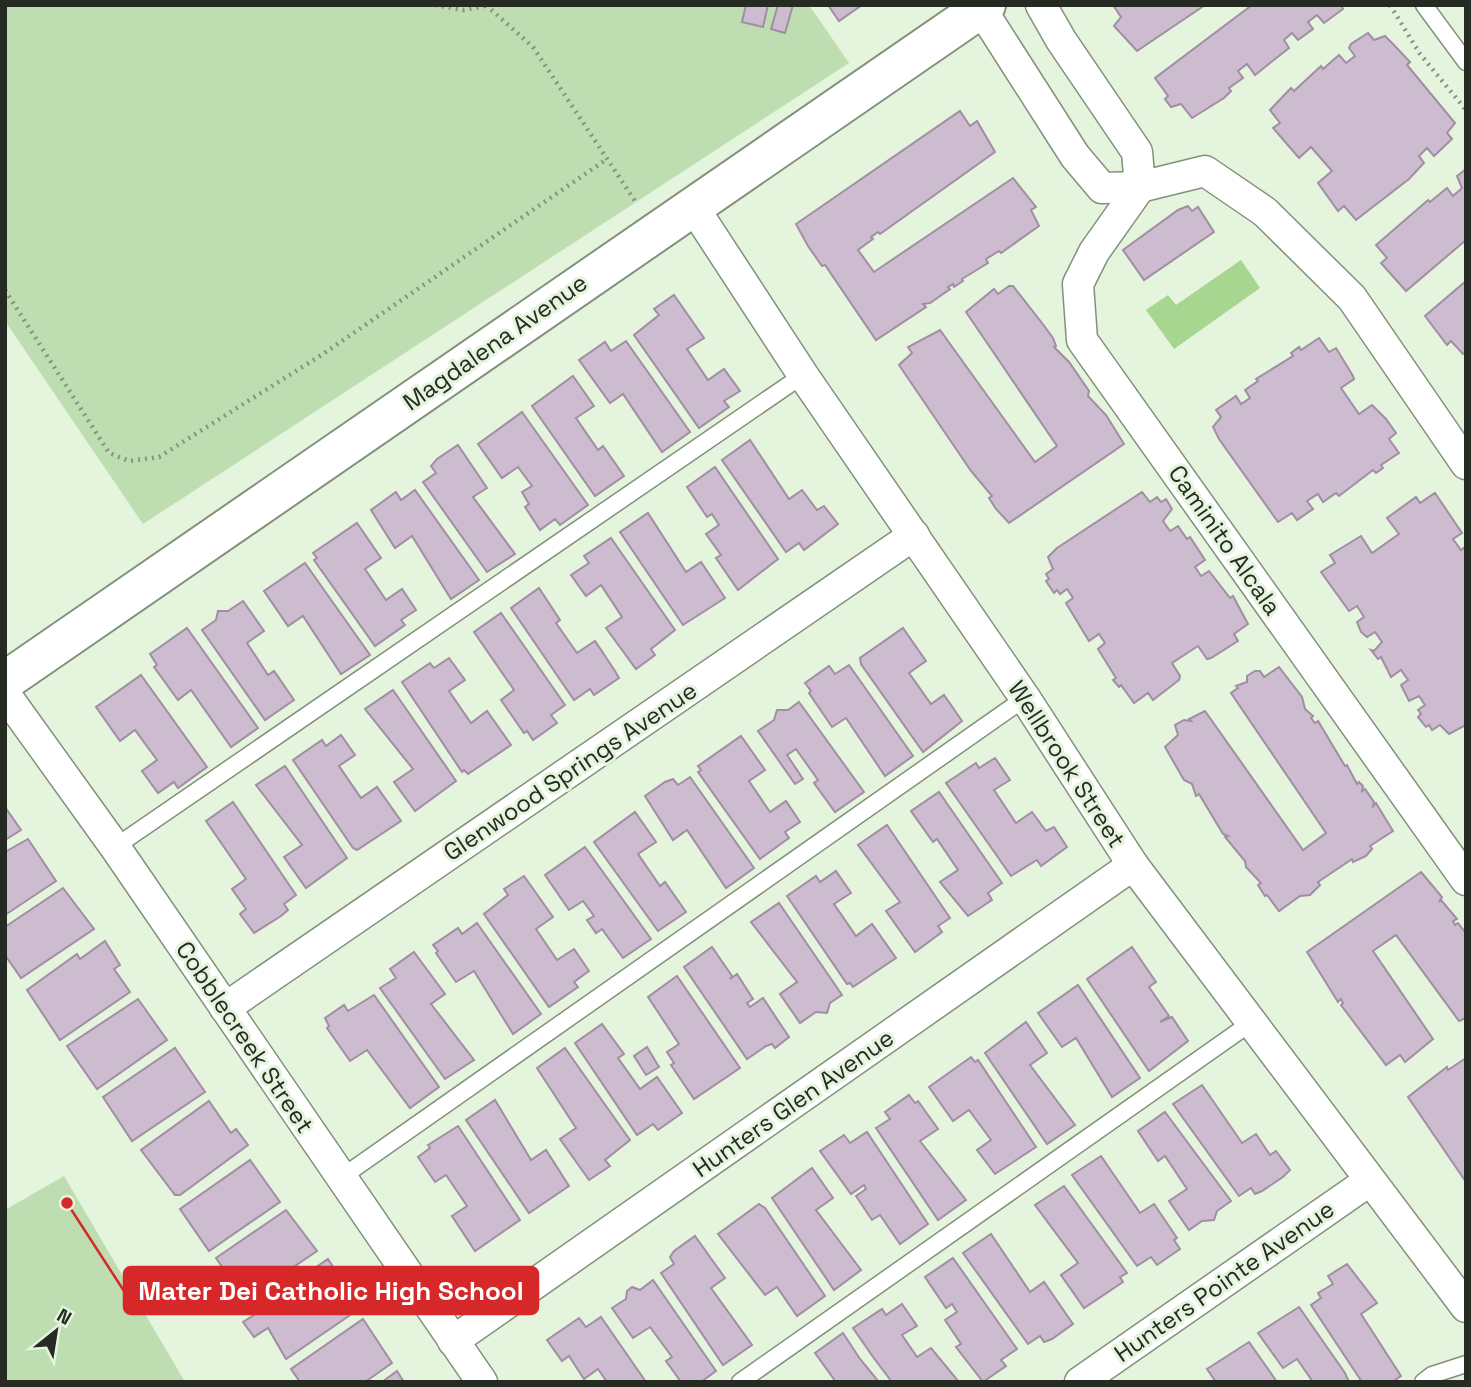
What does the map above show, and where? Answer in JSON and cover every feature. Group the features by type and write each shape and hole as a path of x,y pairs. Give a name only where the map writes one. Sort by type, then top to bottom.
{"street":[{"path":"1041,5 1061,40 1137,152 1140,187"},
{"path":"983,7 1075,156 1102,188 1140,187 1205,172 1265,212 1352,298 1466,464"},
{"name":"Magdalena Avenue","path":"5,681 983,7"},
{"name":"Caminito Alcala","path":"1140,187 1094,252 1078,284 1082,340 1466,880"},
{"name":"Wellbrook Street","path":"692,205 803,375 1025,698 1133,865 1466,1307"},
{"name":"Glenwood Springs Avenue","path":"225,1008 914,535"},
{"name":"Cobblecreek Street","path":"5,694 115,847 482,1382"},
{"name":"Hunters Glen Avenue","path":"453,1341 1133,865"},
{"name":"Hunters Pointe Avenue","path":"1080,1382 1369,1181"}],"lane":[{"path":"1424,5 1466,62"},
{"path":"115,847 803,375"},
{"path":"342,1178 1025,698"},
{"path":"740,1382 1252,1022"},
{"path":"1423,1382 1432,1375 1466,1364"}],"path":[{"path":"435,5 463,10 488,6 533,47 656,230"},
{"path":"1390,5 1420,54 1466,110"},
{"path":"5,290 109,453 129,461 159,457 323,354 607,159"}],"shaded area":[{"path":"5,5 809,5 849,63 143,524 5,321"},
{"path":"1241,260 1260,288 1174,349 1146,310 1168,295 1176,305"},
{"path":"64,1176 185,1382 5,1382 5,1210"}],"building":[{"path":"746,5 768,5 763,27 742,22"},
{"path":"778,5 793,5 785,33 771,29"},
{"path":"828,5 862,5 839,21"},
{"path":"1113,5 1205,5 1137,51 1114,26 1121,17"},
{"path":"1252,5 1341,5 1343,9 1324,23 1317,15 1308,22 1313,29 1298,40 1292,33 1284,40 1289,48 1255,75 1247,64 1238,71 1243,78 1229,88 1231,91 1224,98 1192,118 1181,104 1171,107 1165,99 1168,96 1155,78"},
{"path":"1368,33 1374,40 1385,36 1394,45 1410,62 1407,65 1455,123 1447,133 1452,139 1434,156 1427,148 1419,156 1424,163 1409,179 1356,220 1344,206 1338,211 1318,183 1332,171 1311,147 1299,158 1273,128 1280,123 1270,110 1291,88 1294,91 1321,66 1323,69 1339,55 1346,63 1355,56 1349,48 1351,44"},
{"path":"960,111 970,126 977,121 995,152 880,234 878,232 871,237 873,239 858,250 874,272 1013,178 1036,207 1031,210 1039,226 1001,253 999,251 986,259 988,263 954,287 953,284 948,287 950,289 930,303 923,304 926,307 876,340 825,265 822,266 808,246 796,224"},
{"path":"1466,169 1466,240 1406,291 1381,263 1387,258 1376,245 1428,200 1430,202 1447,188 1453,196 1462,188 1457,176"},
{"path":"1188,206 1192,211 1198,207 1214,232 1144,280 1123,250 1178,210"},
{"path":"1466,281 1466,352 1463,354 1451,341 1447,345 1425,316"},
{"path":"1013,286 1053,338 1054,347 1069,362 1089,391 1088,396 1106,415 1124,444 1009,523 996,509 989,498 992,496 971,471 899,365 912,353 908,347 940,330 1035,462 1057,446 966,312 994,289 998,294"},
{"path":"674,295 704,338 687,349 708,380 724,369 740,391 724,401 729,407 699,428 634,335 659,315 654,309"},
{"path":"1319,338 1329,352 1336,348 1353,376 1354,379 1341,388 1359,414 1372,405 1396,433 1389,439 1399,453 1381,465 1383,468 1376,473 1373,470 1339,496 1336,493 1323,502 1318,494 1307,501 1313,509 1297,520 1292,513 1278,522 1219,439 1213,427 1221,417 1216,410 1236,396 1241,404 1250,398 1245,390 1258,381 1256,379 1293,356 1291,353 1299,347 1301,350"},
{"path":"626,341 690,432 662,452 623,394 610,403 579,360 605,342 611,351"},
{"path":"573,376 594,406 576,418 598,450 603,446 624,476 595,496 532,406"},
{"path":"522,412 588,505 560,525 555,519 540,530 525,507 529,504 522,492 532,486 518,467 502,478 478,444"},
{"path":"750,440 789,499 802,490 817,510 824,506 838,524 804,550 799,543 786,552 722,460"},
{"path":"458,445 487,488 473,497 515,554 487,572 423,482 436,473 431,466 437,459"},
{"path":"715,467 778,559 738,590 716,558 721,555 706,534 719,525 712,514 707,517 687,487"},
{"path":"415,490 479,580 451,599 412,536 395,548 371,510 396,492 401,500"},
{"path":"1142,492 1150,502 1157,497 1161,502 1166,499 1172,509 1163,521 1170,531 1178,526 1187,539 1190,537 1205,560 1195,567 1201,576 1209,571 1230,598 1233,596 1248,624 1234,634 1238,641 1211,658 1207,659 1198,646 1172,663 1180,676 1179,680 1153,700 1148,693 1134,703 1121,685 1119,687 1113,680 1116,678 1098,649 1105,643 1099,634 1089,641 1066,603 1073,598 1067,589 1060,594 1057,590 1054,593 1046,581 1049,579 1046,574 1053,569 1048,557 1057,548"},
{"path":"1435,493 1462,533 1453,539 1461,550 1466,546 1466,725 1449,734 1440,725 1432,730 1429,725 1426,727 1418,717 1421,714 1418,710 1425,705 1419,696 1409,701 1401,685 1408,680 1401,670 1391,677 1381,657 1378,659 1371,650 1374,651 1382,642 1375,632 1367,637 1361,632 1357,622 1364,617 1357,606 1349,611 1321,572 1335,563 1330,555 1361,536 1372,553 1399,534 1387,518 1416,497 1420,503"},
{"path":"648,513 686,572 701,562 725,598 683,625 620,532"},
{"path":"357,523 381,558 365,569 386,600 402,589 416,610 401,620 405,625 375,646 314,560 317,558 313,553"},
{"path":"611,538 675,630 651,649 655,655 636,669 606,628 622,617 601,585 586,596 571,575 589,563 584,556"},
{"path":"305,563 370,655 341,674 303,616 288,626 264,591"},
{"path":"539,588 560,620 556,623 577,653 595,641 619,678 594,695 590,689 574,700 511,608"},
{"path":"243,601 264,631 247,643 268,675 274,671 294,700 265,720 202,630 216,620 218,611 228,611"},
{"path":"501,613 565,705 551,715 557,723 533,740 527,731 524,733 501,700 514,690 474,632"},
{"path":"187,628 258,728 231,747 191,690 178,700 154,667 157,665 150,654"},
{"path":"903,628 926,661 909,673 931,704 944,695 962,721 923,752 861,664 860,658"},
{"path":"449,658 465,680 449,691 471,723 487,711 511,745 468,774 464,770 462,772 402,682 430,663 434,668"},
{"path":"849,665 913,756 885,776 846,718 832,727 805,683 829,666 835,674"},
{"path":"1279,667 1302,697 1305,709 1313,716 1311,718 1315,723 1318,721 1357,784 1359,782 1363,786 1362,791 1365,789 1374,802 1373,806 1376,803 1393,831 1370,846 1372,849 1366,856 1353,862 1352,859 1318,882 1320,885 1310,895 1300,896 1279,911 1267,895 1265,896 1258,885 1261,883 1225,837 1228,836 1223,834 1199,794 1196,796 1192,784 1184,780 1165,747 1178,735 1175,725 1184,720 1191,721 1189,719 1205,711 1303,850 1326,833 1231,693 1238,688 1236,686 1247,682 1247,676 1255,671 1260,671 1264,677"},
{"path":"141,675 207,767 178,788 174,782 158,793 142,771 157,760 135,730 120,741 96,707"},
{"path":"393,690 456,781 415,811 394,782 413,769 365,709"},
{"path":"799,702 864,792 835,812 814,783 818,780 796,749 787,755 803,779 795,784 758,731 774,720 777,710 788,710"},
{"path":"341,735 355,755 339,766 361,798 377,787 401,821 357,850 353,848 293,760 322,740 326,746"},
{"path":"741,736 765,770 749,781 770,812 786,801 800,822 785,832 789,838 760,859 698,772 701,770 698,766"},
{"path":"995,758 1010,780 994,790 1016,823 1032,812 1046,831 1054,827 1067,847 1041,866 1037,860 1011,876 946,783 976,763 979,768"},
{"path":"285,766 347,858 306,888 284,857 302,845 256,785"},
{"path":"690,777 754,868 726,888 687,830 673,840 645,796 665,782 673,779 678,785"},
{"path":"939,792 1002,883 988,893 992,900 968,916 940,882 958,870 937,839 933,842 911,811"},
{"path":"233,802 296,895 284,904 288,910 254,933 240,914 246,909 232,889 246,879 206,821"},
{"path":"5,807 21,830 5,840"},
{"path":"635,812 656,842 638,854 660,886 665,882 686,912 658,931 594,842"},
{"path":"887,825 950,918 938,926 942,932 915,952 886,911 900,902 858,845"},
{"path":"28,839 56,881 5,915 5,852"},
{"path":"585,847 651,939 623,958 602,929 596,933 587,920 594,916 583,901 569,910 545,875"},
{"path":"836,871 851,893 834,904 856,936 872,924 896,958 853,987 850,983 847,984 787,896 816,876 820,882"},
{"path":"1421,872 1442,897 1439,902 1441,900 1457,919 1453,921 1455,925 1458,923 1465,932 1466,1018 1459,1021 1396,935 1373,951 1433,1039 1405,1062 1400,1055 1386,1065 1341,1005 1341,999 1338,1002 1307,952"},
{"path":"524,876 553,917 536,929 557,960 574,949 589,971 574,982 578,987 549,1007 484,914 508,895 504,889"},
{"path":"63,888 94,929 21,978 5,955 5,927"},
{"path":"779,903 842,995 830,1003 827,1013 816,1012 800,1023 780,994 797,982 751,922"},
{"path":"477,923 541,1014 513,1034 474,971 456,982 433,945 458,928 462,934"},
{"path":"105,941 120,965 114,969 130,992 60,1040 27,990 77,954 80,959"},
{"path":"712,947 732,976 730,979 737,974 753,999 747,1003 750,1007 763,998 789,1037 775,1048 772,1044 766,1046 747,1059 684,967"},
{"path":"1132,947 1156,982 1149,987 1169,1016 1160,1022 1172,1017 1188,1041 1149,1071 1087,979"},
{"path":"414,952 445,994 431,1004 474,1060 445,1079 380,988 396,978 390,969"},
{"path":"677,976 740,1068 694,1099 671,1065 674,1063 667,1052 679,1044 648,997"},
{"path":"1078,985 1140,1078 1112,1097 1076,1038 1062,1047 1038,1013"},
{"path":"374,995 439,1087 410,1108 367,1050 350,1061 327,1028 329,1026 325,1018 344,1005 348,1011"},
{"path":"138,999 167,1040 97,1089 67,1046"},
{"path":"1026,1022 1047,1053 1030,1065 1075,1125 1047,1144 985,1053"},
{"path":"602,1024 624,1054 618,1058 640,1089 657,1077 682,1113 658,1130 653,1124 637,1135 575,1043"},
{"path":"647,1047 659,1067 646,1075 634,1056"},
{"path":"175,1048 205,1092 132,1141 103,1097"},
{"path":"565,1048 630,1140 605,1160 610,1166 589,1180 560,1139 576,1128 537,1068"},
{"path":"971,1057 975,1062 978,1060 1036,1147 995,1174 977,1150 991,1140 969,1110 953,1121 929,1087"},
{"path":"1466,1058 1466,1182 1408,1097 1447,1067 1448,1070"},
{"path":"1202,1085 1242,1143 1256,1134 1270,1155 1276,1151 1290,1170 1283,1177 1262,1191 1255,1194 1251,1188 1239,1196 1173,1104"},
{"path":"909,1095 915,1103 918,1101 938,1129 920,1141 966,1200 938,1220 876,1128 890,1119 885,1112"},
{"path":"495,1100 531,1160 546,1150 569,1186 529,1213 466,1120"},
{"path":"209,1101 231,1133 236,1129 248,1145 180,1195 175,1195 141,1150"},
{"path":"1165,1112 1231,1201 1217,1211 1214,1220 1202,1221 1189,1230 1169,1201 1187,1189 1165,1156 1158,1161 1138,1131"},
{"path":"458,1126 520,1220 475,1251 452,1216 467,1206 446,1175 435,1182 418,1157 430,1148 428,1145"},
{"path":"867,1132 928,1224 900,1244 880,1215 872,1220 856,1196 866,1189 864,1185 851,1194 820,1151 844,1135 850,1143"},
{"path":"1101,1156 1140,1213 1154,1204 1177,1238 1174,1240 1180,1249 1157,1265 1151,1257 1137,1266 1072,1175"},
{"path":"250,1160 280,1202 209,1251 180,1209"},
{"path":"812,1168 833,1198 816,1210 861,1270 834,1290 772,1198"},
{"path":"1064,1186 1127,1273 1120,1277 1123,1282 1084,1308 1061,1275 1078,1263 1035,1205"},
{"path":"759,1204 765,1208 825,1296 797,1316 777,1287 765,1295 718,1234"},
{"path":"286,1210 317,1251 245,1300 216,1258"},
{"path":"991,1234 1030,1292 1044,1282 1073,1324 1052,1339 1044,1342 1040,1336 1028,1344 963,1253"},
{"path":"695,1236 725,1278 711,1288 752,1345 723,1365 661,1273 674,1264 670,1257 674,1251"},
{"path":"953,1258 1017,1349 1001,1360 1006,1366 983,1382 956,1347 961,1344 945,1320 957,1312 952,1304 946,1308 925,1277"},
{"path":"328,1259 339,1276 334,1280 356,1311 286,1359 268,1328 254,1337 243,1322 257,1313 255,1309"},
{"path":"1347,1264 1377,1303 1361,1314 1401,1376 1392,1382 1362,1382 1311,1305 1321,1298 1318,1293 1333,1284 1328,1276"},
{"path":"653,1280 716,1371 701,1382 681,1382 666,1361 672,1357 650,1327 633,1338 612,1308 626,1299 627,1291 632,1287 640,1290"},
{"path":"902,1304 917,1326 902,1335 917,1357 931,1348 959,1382 892,1382 873,1357 853,1328 882,1309 886,1315"},
{"path":"1299,1307 1349,1382 1313,1382 1297,1359 1283,1368 1258,1333"},
{"path":"601,1317 646,1382 607,1382 598,1369 584,1379 569,1356 562,1361 547,1340 579,1318 586,1327"},
{"path":"363,1319 392,1363 365,1382 300,1382 291,1369"},
{"path":"843,1333 879,1382 836,1382 815,1353"},
{"path":"1249,1342 1277,1382 1216,1382 1207,1369"},
{"path":"397,1371 404,1382 382,1382"}],"place":[{"name":"Mater Dei Catholic High School","path":"67,1203"}]}
